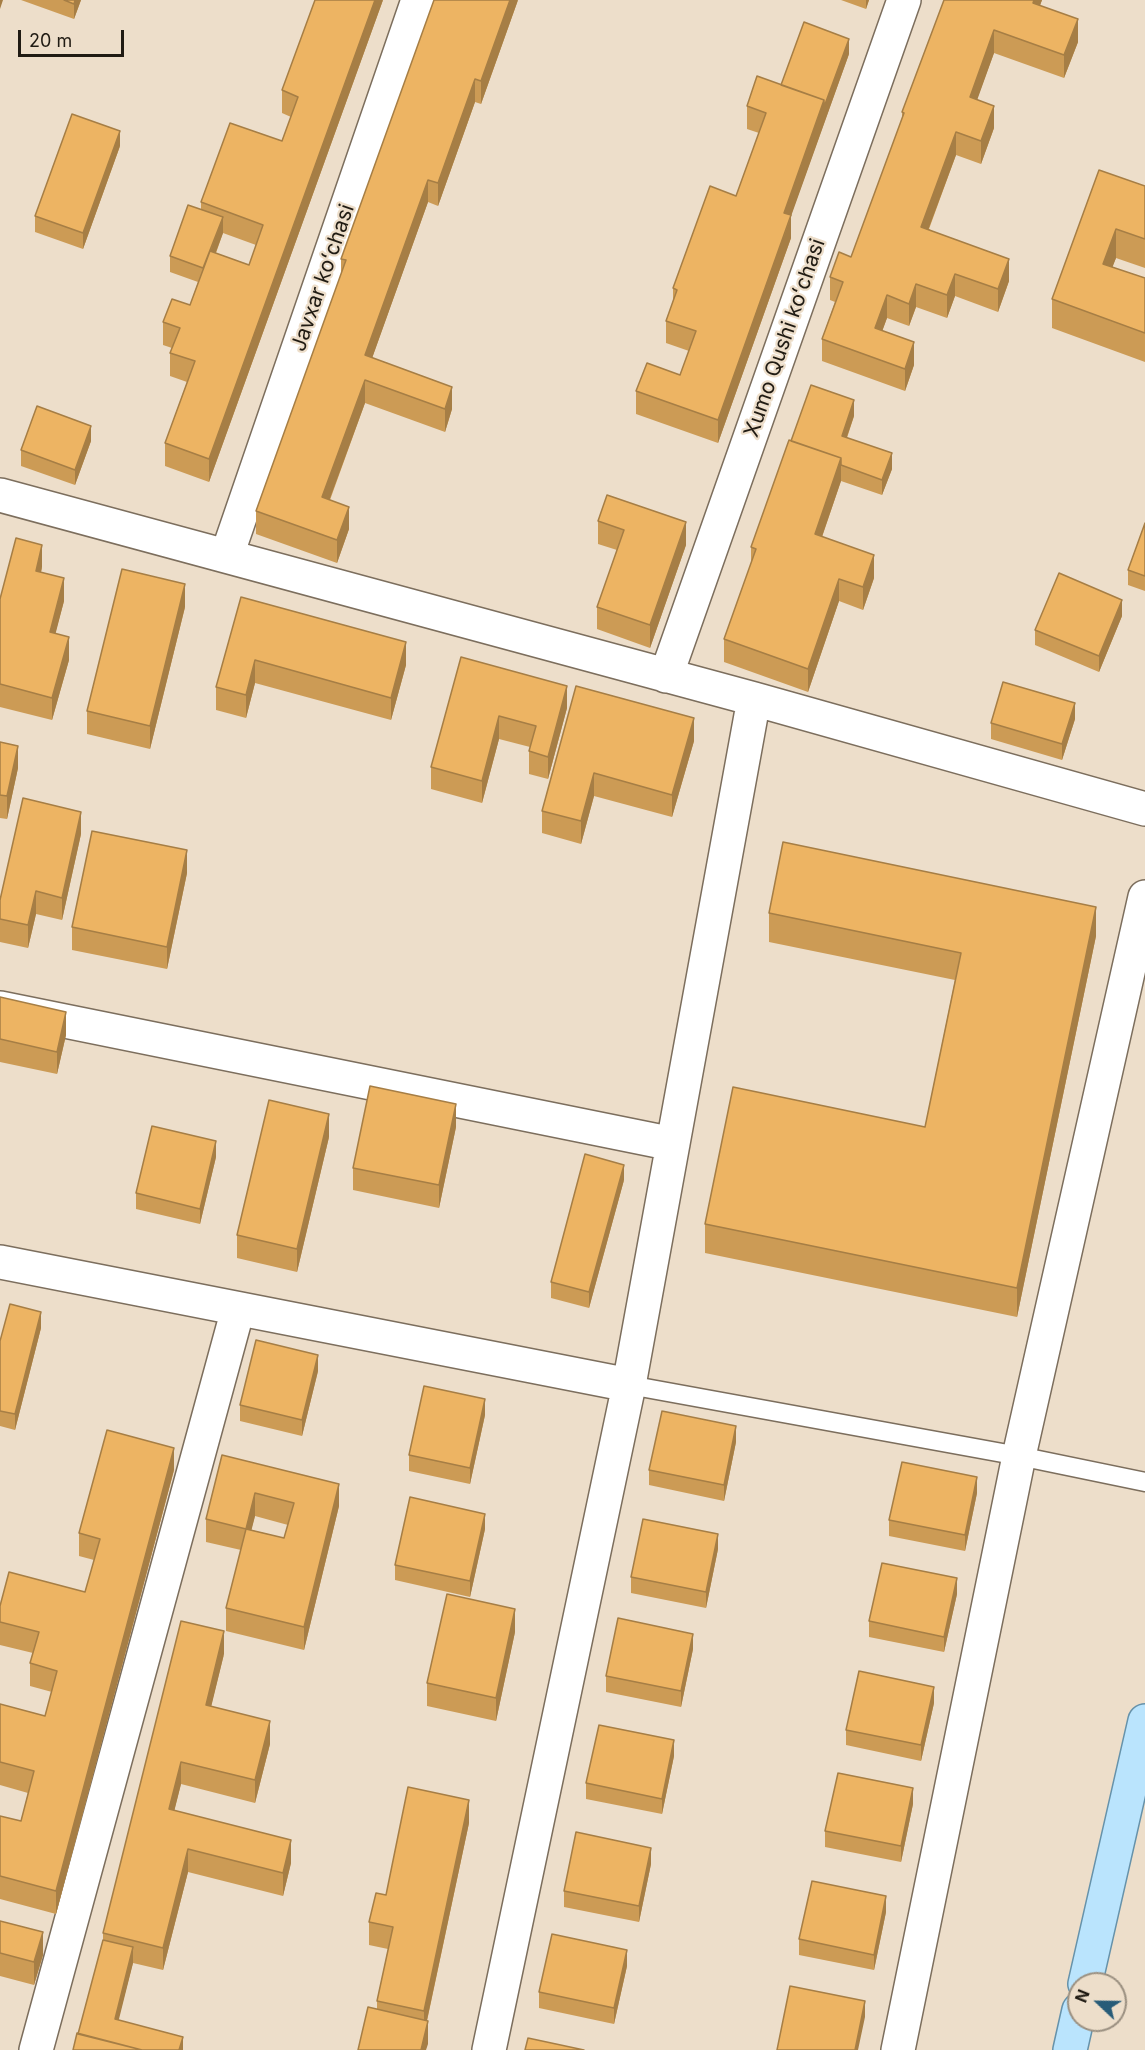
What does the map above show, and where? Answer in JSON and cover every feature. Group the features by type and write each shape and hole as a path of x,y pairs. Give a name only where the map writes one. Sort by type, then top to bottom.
{"main road":[{"path":"1088,1972 1138,1780 1145,1721"},
{"path":"1070,2050 1074,2032"}],"street":[{"name":"Javxar koʻchasi","path":"227,555 418,0"},
{"name":"Xumo Qushi koʻchasi","path":"666,676 904,0"},
{"path":"0,495 754,699 1145,809"},
{"path":"489,2050 629,1385 754,699"},
{"path":"898,2050 1019,1456 1145,897"},
{"path":"0,1008 673,1144"},
{"path":"0,1262 629,1385"},
{"path":"36,2050 237,1309"}],"lane":[{"path":"629,1385 1019,1456 1145,1482"}],"building":[{"path":"315,0 375,0 209,459 165,443 195,361 170,353 180,328 163,322 172,299 190,305 210,251 249,265 263,225 201,202 230,123 282,141 298,97 282,90"},
{"path":"434,0 510,0 481,81 475,79 438,183 428,180 365,355 452,387 445,409 365,380 322,497 349,507 337,540 256,511 346,260 341,259"},
{"path":"944,0 1034,0 1033,3 1078,19 1064,55 994,30 970,97 994,106 981,141 956,132 921,227 1009,259 998,289 955,274 947,295 916,284 909,304 887,295 875,328 914,342 905,369 822,339 843,282 830,277 839,252 851,257"},
{"path":"804,22 849,39 824,107 824,100 781,85"},
{"path":"757,76 824,100 784,213 791,215 718,420 636,391 647,363 680,375 696,331 666,321 677,290 673,288 710,186 736,196 766,113 747,106"},
{"path":"72,114 120,131 83,233 35,216"},
{"path":"1099,170 1145,186 1145,239 1116,229 1103,264 1145,278 1145,333 1052,299"},
{"path":"188,205 223,217 203,268 170,256"},
{"path":"811,385 854,400 842,436 892,453 882,480 841,465 841,458 791,441"},
{"path":"37,406 91,426 75,470 21,450"},
{"path":"789,440 841,458 815,534 874,555 863,587 839,579 808,669 724,639 756,549 751,547"},
{"path":"607,495 686,522 650,625 597,607 624,530 598,521"},
{"path":"1145,523 1145,576 1128,570"},
{"path":"16,538 42,545 36,571 64,578 50,632 69,637 52,698 0,684 0,599"},
{"path":"122,569 185,584 150,726 87,711"},
{"path":"1059,573 1122,600 1099,656 1035,630"},
{"path":"241,597 406,642 391,698 255,660 246,695 216,687"},
{"path":"461,657 567,686 548,757 529,751 536,726 499,716 482,781 431,767"},
{"path":"1003,682 1075,703 1062,744 991,723"},
{"path":"576,686 694,718 672,795 594,773 581,821 542,811"},
{"path":"0,742 18,746 7,796 0,795"},
{"path":"23,798 81,812 62,898 36,891 28,925 0,919 0,900"},
{"path":"92,831 187,850 167,947 72,927"},
{"path":"783,842 1096,907 1017,1288 705,1224 733,1087 925,1127 961,953 769,913"},
{"path":"0,997 66,1012 57,1052 0,1039"},
{"path":"370,1086 456,1104 439,1185 353,1168"},
{"path":"269,1100 329,1114 297,1249 237,1235"},
{"path":"152,1126 216,1141 200,1209 136,1193"},
{"path":"585,1154 624,1165 589,1292 551,1282"},
{"path":"10,1304 41,1312 15,1414 0,1411 0,1341"},
{"path":"256,1340 318,1355 302,1420 240,1405"},
{"path":"424,1386 485,1399 470,1468 409,1455"},
{"path":"662,1411 736,1426 724,1485 649,1470"},
{"path":"107,1430 174,1448 56,1891 0,1876 0,1816 21,1821 34,1771 0,1762 0,1704 45,1716 57,1671 30,1663 39,1632 0,1622 0,1606 9,1572 85,1592 100,1539 79,1533"},
{"path":"222,1455 339,1484 304,1627 226,1608 246,1529 206,1519","holes":["255,1493 294,1503 284,1538 246,1529"]},
{"path":"902,1462 977,1477 965,1535 889,1520"},
{"path":"410,1497 485,1514 470,1581 395,1565"},
{"path":"643,1519 718,1534 706,1592 631,1577"},
{"path":"882,1563 957,1578 944,1637 869,1621"},
{"path":"447,1594 515,1609 496,1698 427,1683"},
{"path":"618,1618 693,1634 681,1691 606,1676"},
{"path":"181,1621 224,1631 206,1705 270,1721 255,1780 181,1762 169,1809 291,1840 283,1873 188,1849 163,1948 103,1933"},
{"path":"859,1671 934,1687 921,1745 846,1730"},
{"path":"599,1725 674,1740 662,1799 586,1783"},
{"path":"838,1773 913,1788 901,1846 825,1831"},
{"path":"408,1787 469,1800 424,2011 377,2001 393,1927 369,1922 376,1893 386,1895"},
{"path":"576,1832 651,1848 639,1906 564,1891"},
{"path":"812,1881 886,1896 874,1955 799,1939"},
{"path":"0,1921 43,1932 34,1962 0,1953"},
{"path":"552,1934 627,1950 614,2008 539,1992"},
{"path":"103,1940 133,1947 115,2019 183,2037 179,2050 142,2050 78,2034"},
{"path":"790,1986 865,2001 855,2050 777,2050"},
{"path":"368,2007 428,2021 421,2050 358,2050"},
{"path":"77,2033 142,2050 73,2050"},
{"path":"528,2038 584,2050 525,2050"}]}
